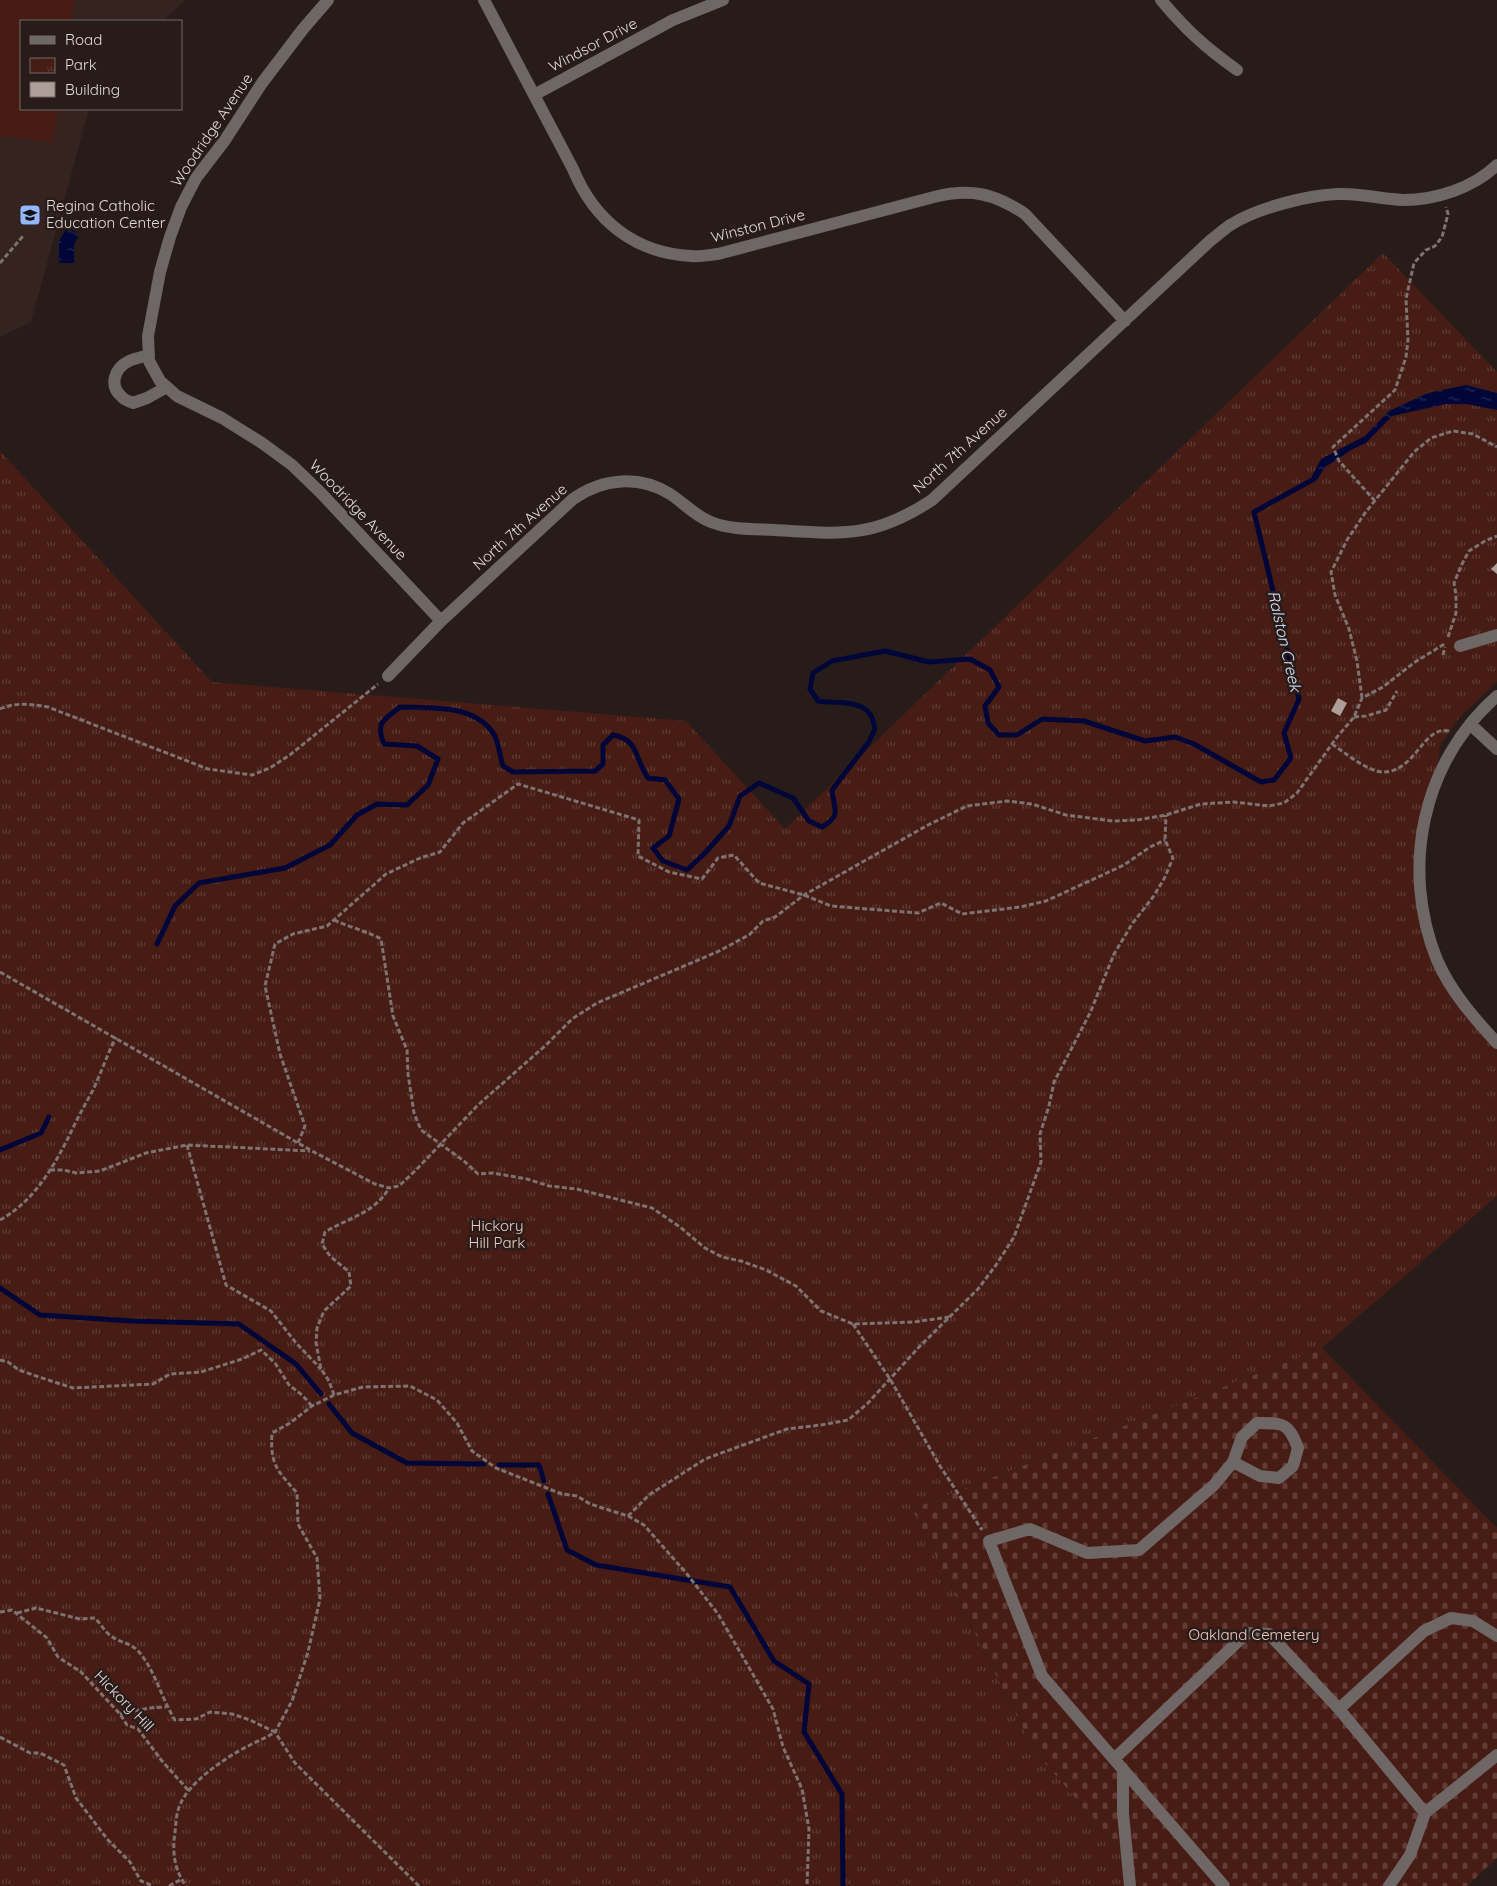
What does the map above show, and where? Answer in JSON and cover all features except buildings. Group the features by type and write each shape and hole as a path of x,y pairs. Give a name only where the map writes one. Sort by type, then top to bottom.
{"street":[{"name":"Woodridge Avenue","path":"328,0 303,29 262,84 225,140 196,178 181,207 160,272 148,336 149,361 160,381 177,396 222,418 262,443 292,465 321,493 441,621"},
{"name":"Winston Drive","path":"484,0 591,204 605,220 622,234 645,246 666,253 692,256 718,254 952,192 972,192 1000,200 1025,214 1125,321"},
{"name":"Windsor Drive","path":"534,95 673,20 723,0"},
{"path":"1160,0 1184,28 1206,48 1237,70"},
{"name":"North 7th Avenue","path":"388,676 441,621 574,499 598,485 618,481 637,481 656,487 710,522 730,527 844,533 865,531 886,525 910,515 932,500 1211,240 1232,224 1252,214 1310,197 1340,194 1403,200 1427,198 1472,183 1497,165"},
{"path":"149,355 129,360 119,368 114,376 114,387 122,397 132,403 147,398 166,387"},
{"path":"1460,646 1497,636"},
{"path":"1497,696 1466,729 1452,749 1437,777 1427,807 1420,838 1418,869 1427,931 1438,961 1452,988 1470,1014 1497,1043"},
{"path":"1466,729 1497,749"},
{"path":"1224,1886 1042,1676 989,1541 1030,1529 1087,1553 1139,1550 1214,1485 1232,1462 1242,1437 1257,1423 1278,1423 1291,1430 1298,1448 1293,1466 1279,1478 1260,1476 1232,1462"},
{"path":"1339,1709 1424,1631 1451,1618 1473,1621 1497,1636"},
{"path":"1114,1759 1247,1633 1268,1634 1339,1709 1425,1813"},
{"path":"1389,1886 1410,1855 1425,1813 1497,1755"},
{"path":"1123,1770 1123,1814 1130,1886"}],"path":[{"path":"1375,501 1339,461 1334,447 1395,390 1406,357 1408,340 1406,299 1414,263 1442,237 1448,214 1442,194"},
{"path":"0,263 23,236"},
{"path":"0,972 312,1151 375,1184 389,1188 398,1186 415,1171 478,1105 546,1045 572,1019 597,1003 717,952 749,935 763,921 775,917 804,895 928,825 967,806 1007,801 1032,804 1066,815 1113,821 1137,820 1166,815 1201,804 1233,802 1268,806 1284,803 1297,793 1354,717 1362,698 1357,662 1349,630 1335,595 1331,572 1347,540 1414,452 1431,438 1453,431 1472,434 1497,447"},
{"path":"1362,698 1383,687 1416,662 1446,644 1456,612 1454,583 1460,570 1469,551 1484,541 1497,536"},
{"path":"0,710 8,706 28,703 48,708 208,770 252,775 270,768 291,754 388,676"},
{"path":"1354,717 1366,716 1386,710 1397,690"},
{"path":"1332,744 1363,765 1382,772 1397,769 1410,760 1428,737 1438,731 1466,729"},
{"path":"298,1143 305,1126 280,1054 265,986 275,944 293,934 327,926 386,874 420,858 440,852 463,823 518,784 639,820 638,856 669,872 702,879 718,858 734,855 759,883 804,895 831,906 918,913 941,903 962,914 1020,907 1046,901 1124,865 1150,847 1165,840"},
{"path":"628,1516 649,1495 705,1459 787,1429 848,1420 867,1404 978,1289 1014,1238 1041,1162 1040,1134 1054,1082 1090,1013 1114,954 1164,879 1173,858 1165,840 1166,815"},
{"path":"334,920 381,939 393,1016 407,1050 408,1074 414,1113 421,1130 441,1143 478,1174 494,1173 527,1178 549,1186 577,1189 652,1208 680,1227 705,1248 722,1257 741,1261 766,1270 796,1286 821,1311 853,1324 914,1322 949,1318"},
{"path":"0,1220 36,1190 50,1170 93,1090 105,1058 116,1037"},
{"path":"50,1170 64,1170 76,1173 100,1171 146,1153 187,1145 312,1151"},
{"path":"187,1145 226,1285 271,1311 321,1369 329,1381 334,1394"},
{"path":"321,1369 316,1343 317,1328 324,1311 351,1286 349,1272 330,1256 322,1244 325,1232 371,1208 384,1197 389,1188"},
{"path":"853,1324 890,1379 940,1466 989,1541"},
{"path":"0,1360 8,1362 20,1370 72,1388 153,1384 170,1374 201,1372 242,1360 261,1350 275,1363 289,1385 312,1406"},
{"path":"186,1886 174,1862 173,1847 179,1806 188,1790 217,1765 275,1732 292,1701 308,1652 320,1599 317,1558 298,1524 297,1492 277,1471 271,1452 272,1433 290,1424 312,1406 334,1394 363,1387 410,1386 436,1400 457,1423 472,1451 496,1468 562,1494 577,1496 590,1504 628,1516 644,1525 687,1574 718,1614 773,1709 782,1747 802,1789 809,1828 808,1886"},
{"path":"0,1612 12,1610 17,1613 36,1608 80,1619 95,1618 110,1636 132,1645 143,1656 152,1672 166,1707 175,1720 196,1719 210,1712 232,1714 275,1732 295,1763 419,1886"},
{"name":"Hickory Hill","path":"17,1613 47,1638 58,1657 81,1672 128,1725 138,1729 162,1761 188,1790"},
{"path":"120,1714 149,1708 166,1707"},
{"path":"0,1737 30,1753 40,1753 64,1765 76,1798 108,1840 130,1862 141,1881 153,1886"},
{"path":"169,1886 182,1879"}],"shaded area":[{"name":"Regina Catholic Education Center","path":"0,0 185,0 164,20 20,20 20,110 89,110 31,322 0,337"}],"green space":[{"path":"0,0 75,0 71,20 20,20 20,110 58,110 53,143 0,136"},
{"name":"Hickory Hill Park","path":"1383,253 1497,372 1497,682 1460,717 1440,745 1437,777 1420,838 1421,900 1438,961 1497,1043 1497,1196 1322,1348 912,1509 1035,1752 1144,1876 1133,1886 0,1886 0,451 212,682 686,721 785,829"},
{"name":"Oakland Cemetery","path":"1322,1348 1497,1528 1497,1858 1467,1886 1133,1886 1144,1876 1035,1752 912,1509"}],"water":[{"path":"66,229 70,232 72,230 76,232 75,235 78,237 74,245 74,263 59,263 59,241"},
{"path":"1466,385 1497,393 1497,410 1466,404 1446,404 1392,416 1366,443 1325,467 1317,480 1311,478 1321,459 1365,436 1389,411 1428,393"}],"waterway":[{"name":"Ralston Creek","path":"157,944 175,906 199,883 285,868 330,845 357,815 377,804 407,805 428,785 438,759 417,746 384,744 381,737 380,731 383,722 400,707 439,708 465,713 477,718 495,736 503,766 513,772 595,771 603,764 603,745 613,735 621,737 632,746 648,778 665,780 679,799 669,836 653,848 663,861 687,870 729,826 740,796 759,783 793,798 809,821 822,827 832,819 835,812 832,790 868,743 875,729 870,714 860,706 818,701 810,689 813,673 832,661 885,651 929,662 970,659 990,670 999,687 985,706 988,723 999,735 1017,735 1042,719 1084,721 1145,741 1175,737 1194,744 1261,782 1274,780 1291,758 1284,733 1299,699 1254,512 1314,479 1316,474"},
{"name":"Ralston Creek","path":"0,1150 41,1133 49,1117"},
{"path":"0,1288 40,1315 132,1321 239,1324 296,1364 321,1394"},
{"path":"329,1404 352,1433 407,1463 484,1464"},
{"path":"499,1465 539,1465 544,1481"},
{"path":"548,1494 567,1550 596,1565 730,1587 774,1661 809,1684 804,1732 842,1794 843,1886"}],"place":[{"name":"Regina Catholic Education Center","path":"30,215"}]}
